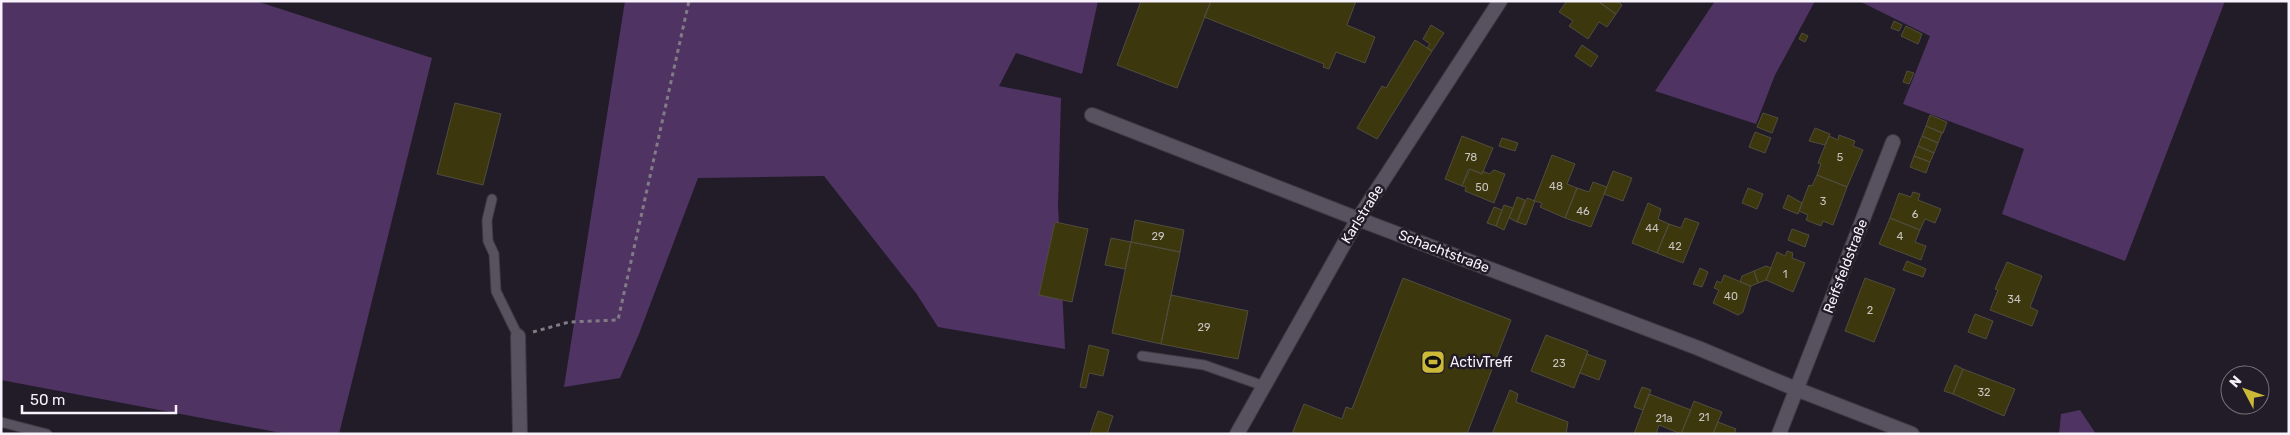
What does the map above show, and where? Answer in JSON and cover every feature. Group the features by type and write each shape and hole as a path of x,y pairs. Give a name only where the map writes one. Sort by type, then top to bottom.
{"street":[{"name":"Karlstraße","path":"1237,434 1358,218 1500,1"},
{"name":"Schachtstraße","path":"1092,114 1698,348 1796,389 1912,434"},
{"name":"Reifsfeldstraße","path":"1796,389 1894,142"},
{"path":"518,336 520,434"},
{"path":"1779,434 1796,389"}],"lane":[{"path":"492,199 487,220 488,241 494,254 496,292 500,304 518,336"},
{"path":"1142,356 1204,365 1264,386"},
{"path":"1,422 47,434"}],"path":[{"path":"518,336 570,322 618,320 689,1"}],"shaded area":[{"path":"1,1 256,1 432,58 339,434 287,434 1,380"},
{"path":"625,1 1098,1 1082,74 1016,53 999,86 1061,98 1058,205 1065,349 938,327 916,293 824,176 698,178 639,334 620,378 564,387"},
{"path":"1715,1 1815,1 1775,75 1756,124 1655,91"},
{"path":"1859,1 2225,1 2125,261 2002,214 2024,149 1903,104 1930,36"},
{"path":"2080,410 2096,434 2059,434 2061,414"}],"building":[{"path":"1141,1 1211,1 1177,88 1117,65"},
{"path":"1211,1 1356,1 1347,25 1375,37 1365,63 1336,52 1329,69 1323,67 1324,64 1204,17"},
{"path":"1567,1 1598,1 1616,14 1607,27 1599,22 1588,39 1569,26 1573,21 1559,12"},
{"path":"1601,1 1617,1 1622,5 1616,14 1600,3"},
{"path":"1894,21 1902,25 1899,31 1891,28"},
{"path":"1431,25 1444,33 1432,51 1427,48 1430,44 1423,39"},
{"path":"1906,26 1922,34 1918,44 1901,36"},
{"path":"1802,33 1808,36 1805,42 1799,39"},
{"path":"1415,40 1432,51 1377,139 1357,128 1382,86 1386,88"},
{"path":"1582,45 1598,56 1591,67 1575,56"},
{"path":"1907,71 1914,73 1909,84 1903,82"},
{"path":"455,103 501,114 483,185 437,174"},
{"path":"1763,113 1778,118 1772,133 1757,127"},
{"path":"1930,115 1947,122 1943,133 1926,126"},
{"path":"1926,126 1942,133 1938,143 1922,136"},
{"path":"1815,128 1830,134 1825,145 1809,141"},
{"path":"1755,132 1771,138 1765,153 1749,147"},
{"path":"1839,135 1855,141 1853,146 1863,150 1847,187 1817,175 1821,164 1818,163 1829,136 1838,140"},
{"path":"1462,136 1493,148 1482,174 1470,169 1468,170 1462,186 1445,179"},
{"path":"1922,136 1938,143 1934,153 1918,146"},
{"path":"1502,138 1518,143 1515,151 1499,146"},
{"path":"1918,146 1934,153 1930,162 1914,156"},
{"path":"1552,155 1575,164 1567,184 1577,188 1565,218 1540,207 1542,203 1534,201"},
{"path":"1914,156 1930,162 1926,173 1910,167"},
{"path":"1470,169 1482,174 1483,171 1489,174 1494,170 1505,174 1494,203 1465,191 1466,187 1462,186"},
{"path":"1613,171 1632,178 1623,201 1604,194"},
{"path":"1817,175 1847,187 1833,225 1823,221 1821,226 1806,220 1808,215 1799,211 1809,185 1812,186"},
{"path":"1593,182 1607,187 1591,227 1565,218 1577,188 1589,192"},
{"path":"1748,188 1763,194 1757,209 1742,203"},
{"path":"1913,192 1920,194 1918,200 1941,209 1935,223 1925,219 1920,230 1890,218 1899,193 1911,197"},
{"path":"1788,195 1802,203 1798,214 1783,208"},
{"path":"1517,197 1525,200 1517,222 1509,218"},
{"path":"1527,198 1535,201 1526,225 1517,222"},
{"path":"1648,203 1661,209 1658,219 1669,224 1657,253 1632,243"},
{"path":"1504,205 1513,208 1504,230 1496,226"},
{"path":"1494,207 1502,210 1496,226 1487,223"},
{"path":"1685,218 1699,223 1683,263 1657,253 1669,224 1681,228"},
{"path":"1890,218 1920,230 1915,242 1926,246 1921,260 1879,244"},
{"path":"1135,220 1184,230 1180,252 1131,242"},
{"path":"1055,222 1088,229 1072,302 1039,295"},
{"path":"1792,229 1809,235 1805,247 1788,240"},
{"path":"1111,238 1131,242 1125,269 1105,265"},
{"path":"1131,242 1180,252 1161,344 1112,333"},
{"path":"1787,251 1793,253 1792,258 1805,263 1793,292 1766,280 1777,252 1785,256"},
{"path":"1907,261 1926,269 1923,277 1903,270"},
{"path":"2007,262 2042,276 2030,307 2038,311 2032,326 1990,310 1998,290 1995,289"},
{"path":"1766,266 1771,268 1766,280 1758,283 1754,271"},
{"path":"1700,268 1708,272 1702,287 1693,284"},
{"path":"1754,271 1758,283 1751,286 1740,282 1742,276"},
{"path":"1724,275 1751,286 1743,312 1738,315 1713,303 1719,290 1714,288 1717,281 1721,283"},
{"name":"ActivTreff","path":"1403,278 1511,320 1467,434 1292,434 1304,404 1342,419 1346,407 1352,409"},
{"path":"1865,278 1895,289 1874,342 1845,331"},
{"path":"1171,295 1248,311 1238,359 1161,344"},
{"path":"1975,314 1993,321 1986,339 1968,332"},
{"path":"1546,335 1588,351 1574,388 1531,371"},
{"path":"1089,345 1109,350 1103,376 1089,373 1086,388 1080,387"},
{"path":"1587,354 1606,361 1599,380 1580,373"},
{"path":"1955,365 1963,369 1953,394 1944,391"},
{"path":"1963,369 2015,389 2004,416 1953,394"},
{"path":"1642,387 1651,390 1643,410 1634,407"},
{"path":"1510,390 1518,394 1516,402 1568,422 1566,434 1492,434"},
{"path":"1649,394 1691,410 1681,434 1659,425 1656,434 1634,434"},
{"path":"1694,401 1722,412 1713,434 1681,434"},
{"path":"1098,411 1113,416 1107,434 1090,434"},
{"path":"1718,422 1736,429 1734,434 1713,434"}],"place":[{"name":"ActivTreff","path":"1433,362"}]}
